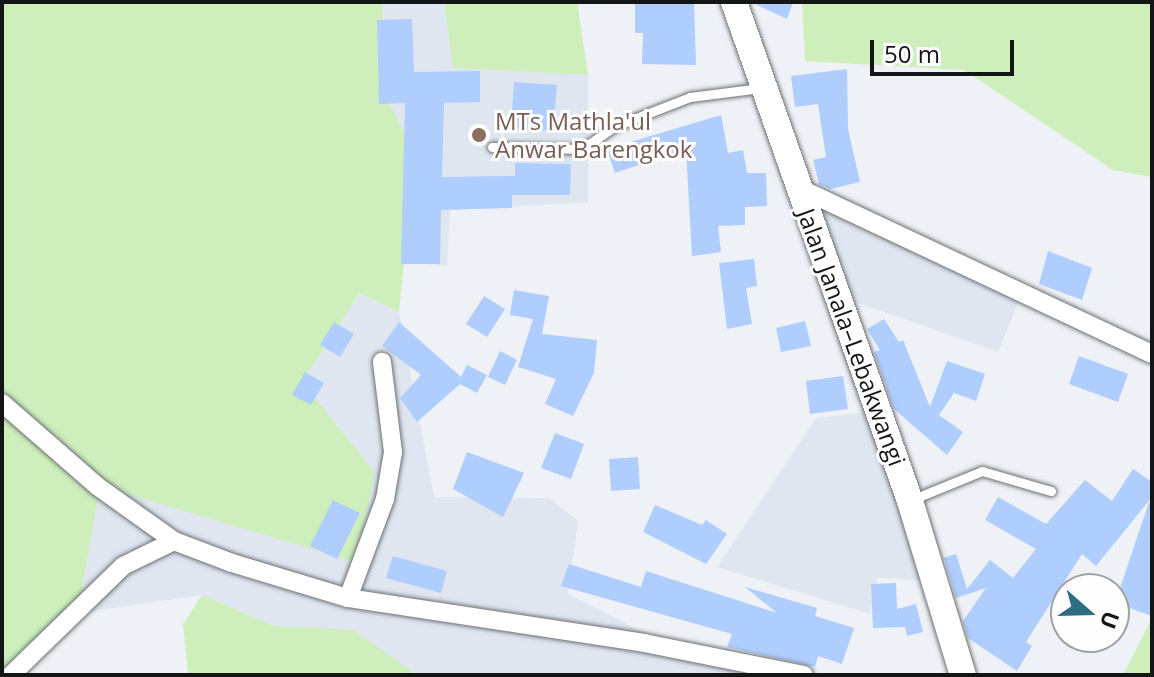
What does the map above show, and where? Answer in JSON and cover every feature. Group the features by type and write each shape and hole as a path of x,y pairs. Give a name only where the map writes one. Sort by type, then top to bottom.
{"main road":[{"name":"Jalan Janala–Lebakwangi","path":"734,2 910,501 963,675"}],"street":[{"path":"799,188 1152,354"},
{"path":"348,598 385,499 393,452 382,362"},
{"path":"2,403 97,486 174,541 348,598 644,643 804,675"},
{"path":"11,675 123,566 174,541"}],"lane":[{"path":"492,147 582,149 613,127 690,97 763,87"},
{"path":"910,501 982,471 1051,491"}],"shaded area":[{"path":"382,2 444,2 454,68 588,75 588,202 450,210 447,266 407,262 385,95"},
{"path":"807,201 1023,291 998,352 830,293"},
{"path":"360,293 399,312 434,497 549,498 578,521 568,594 669,645 758,675 417,675 353,631 274,626 202,595 78,613 100,486 302,382"},
{"path":"870,412 931,582 877,577 870,614 717,567 816,418"}],"green space":[{"path":"2,2 382,2 385,95 415,153 399,312 360,293 302,382 375,473 356,562 100,486 78,613 2,671"},
{"path":"444,2 577,2 588,75 453,68"},
{"path":"802,2 1152,2 1152,177 1113,170 964,70 805,61"},
{"path":"202,595 274,626 353,630 417,675 188,675 183,624"},
{"path":"1152,618 1152,675 1123,675"}],"building":[{"path":"635,2 694,2 696,65 642,64 643,33 635,33"},
{"path":"751,2 793,2 787,19"},
{"path":"412,19 414,72 480,71 480,102 444,103 442,177 515,176 515,163 571,164 570,195 512,195 512,208 441,210 440,264 401,264 405,103 379,104 377,20"},
{"path":"847,69 848,129 860,182 830,189 819,184 813,160 826,157 818,104 795,107 791,76"},
{"path":"514,82 557,85 553,131 511,128"},
{"path":"721,115 728,153 743,150 747,173 766,173 767,206 745,207 745,225 718,226 721,252 692,256 686,149 615,173 607,149"},
{"path":"1048,251 1092,268 1082,300 1039,284"},
{"path":"754,259 757,286 746,288 752,324 727,329 719,263"},
{"path":"514,290 549,296 542,334 597,340 594,373 573,416 545,404 556,379 518,367 533,319 510,315"},
{"path":"484,296 505,309 487,337 466,324"},
{"path":"884,319 899,342 903,340 930,407 947,361 985,374 976,401 954,393 939,415 963,432 947,455 894,409 874,352 880,350 867,329"},
{"path":"805,321 811,346 781,352 776,328"},
{"path":"334,322 354,334 340,357 320,345"},
{"path":"399,322 461,377 467,365 487,375 477,393 460,384 417,422 400,398 421,375 382,346"},
{"path":"500,351 517,360 505,385 488,377"},
{"path":"1079,356 1128,374 1118,402 1069,384"},
{"path":"305,372 324,383 311,405 292,395"},
{"path":"843,376 848,409 810,414 806,381"},
{"path":"555,433 584,444 571,479 541,468"},
{"path":"467,452 524,473 503,517 453,489"},
{"path":"638,457 640,489 611,491 609,459"},
{"path":"1133,469 1152,482 1152,497 1096,566 1082,554 1070,573 1050,573 1050,604 1026,642 1032,646 1017,671 968,638 963,621 986,588 956,598 944,558 956,554 967,589 990,560 1013,578 1036,549 985,520 998,497 1046,524 1085,480 1112,501"},
{"path":"333,500 360,513 337,559 310,546"},
{"path":"1149,502 1152,503 1152,616 1130,608 1130,573 1125,573"},
{"path":"655,505 702,525 706,520 727,534 706,564 643,532"},
{"path":"393,556 447,571 441,593 386,578"},
{"path":"569,564 641,587 646,571 777,613 745,587 817,608 815,616 854,628 842,664 818,656 815,667 727,647 732,634 561,586"},
{"path":"896,583 897,609 916,604 923,632 907,636 905,627 873,628 871,584"}],"place":[{"name":"MTs Mathla'ul Anwar Barengkok","path":"479,135"}]}
